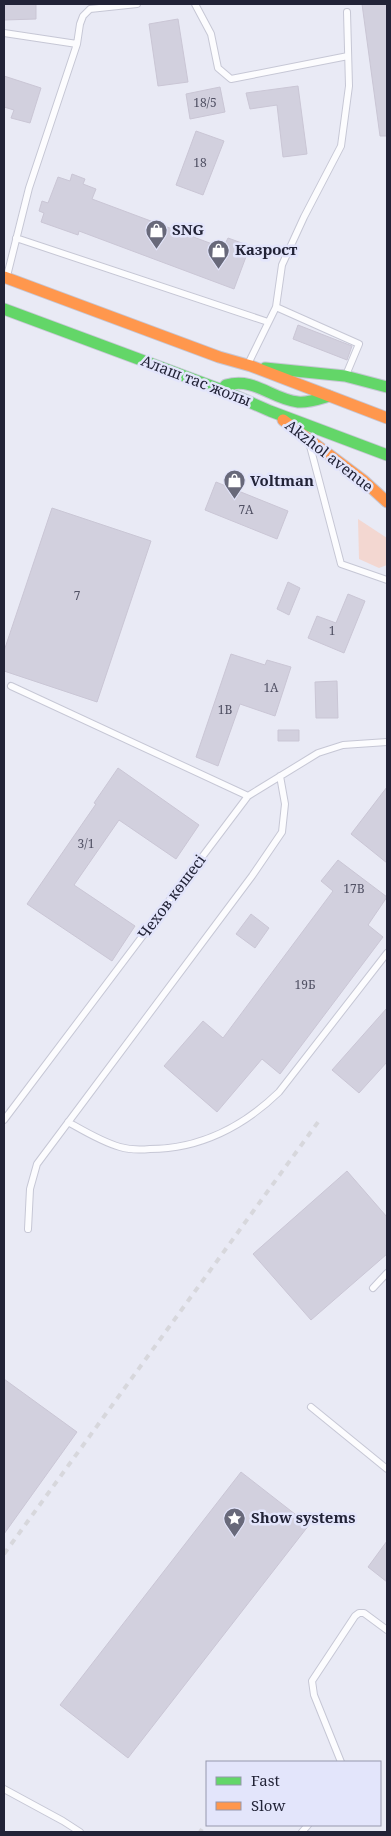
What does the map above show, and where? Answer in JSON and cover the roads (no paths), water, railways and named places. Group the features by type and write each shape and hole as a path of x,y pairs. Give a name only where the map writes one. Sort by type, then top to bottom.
{"main road":[{"name":"Алаш тас жолы","path":"5,278 219,357 249,365 387,418"},
{"name":"Алаш тас жолы","path":"4,309 222,390 270,411 387,455"},
{"path":"74,336 86,330 101,333 145,349"},
{"path":"211,369 219,357"},
{"path":"249,365 345,376 387,387"},
{"path":"222,390 226,385 242,381 294,402 306,402 328,396"},
{"name":"Akzhol avenue","path":"270,411 308,437 364,481 387,502"}],"lane":[{"path":"5,278 29,188 77,44 83,16 90,9 138,4"},
{"path":"195,4 212,34 218,68 231,79 348,56"},
{"path":"249,365 276,307 282,265 304,216 341,146 349,86 347,12"},
{"path":"4,33 77,44"},
{"path":"16,238 268,322"},
{"path":"276,307 359,344 345,376"},
{"path":"308,437 342,564 387,580"},
{"path":"11,686 248,796"},
{"name":"Чехов көшесі","path":"4,1120 248,796 318,753 343,745 387,742"},
{"path":"28,1229 30,1189 37,1164 252,876 282,832 285,804 280,776"},
{"path":"68,1122 119,1147 134,1150 193,1145 235,1126 262,1109 279,1092 387,953"},
{"path":"373,1288 387,1273"},
{"path":"311,1407 387,1469"},
{"path":"341,1761 314,1696 312,1681 355,1616 359,1613 364,1613 387,1630"},
{"path":"4,1789 80,1832"}],"railway":[{"path":"4,1554 321,1118"}],"place":[{"name":"SNG","path":"156,249"},
{"name":"Казрост","path":"219,269"},
{"name":"Voltman","path":"234,500"},
{"name":"Show systems","path":"235,1537"}]}
